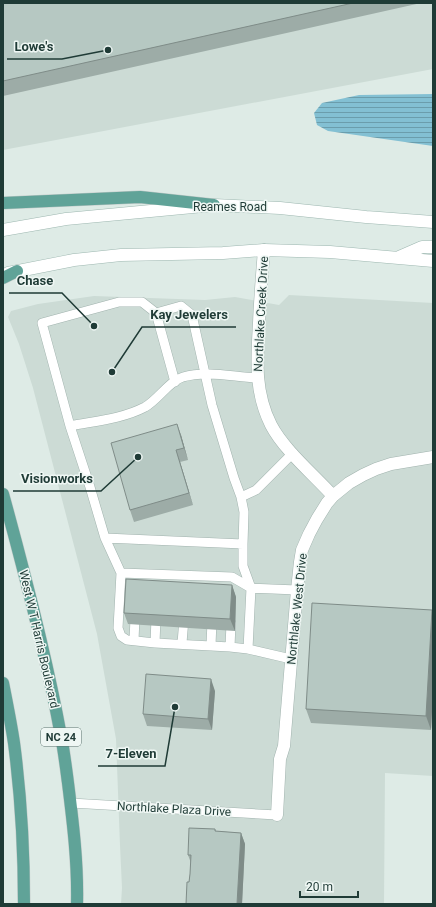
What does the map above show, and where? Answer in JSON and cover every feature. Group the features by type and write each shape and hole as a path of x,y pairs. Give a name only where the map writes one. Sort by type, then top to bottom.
{"main road":[{"path":"3,203 140,197 214,205"},
{"name":"Reames Road","path":"3,230 66,219 214,205 280,208 433,222"},
{"path":"398,258 422,247 433,248"},
{"path":"3,274 74,260 121,255 264,250 330,252 433,261"},
{"name":"Northlake Creek Drive","path":"264,250 257,351 257,378 263,402 271,425 283,443 334,496"},
{"path":"3,278 16,271"},
{"name":"Northlake West Drive","path":"277,815 280,759 284,746 297,590 302,550 316,519 326,503 349,483 376,469 391,464 433,458"},
{"name":"West W T Harris Boulevard","path":"3,494 25,573 45,658 61,737 75,842 78,890 77,904"},
{"path":"3,683 14,742 20,800 23,844 24,904"}],"lane":[{"path":"174,382 156,313 142,302 120,302 42,323 70,426 105,538 121,573 118,628 121,636 127,640 211,645 248,649 291,659"},
{"path":"156,313 181,306 192,315 212,405 241,497 244,512 243,566 251,588 248,649"},
{"path":"70,426 128,414 145,407 159,397 178,379 185,377 206,374 257,378"},
{"path":"241,497 256,490 292,454"},
{"path":"105,538 243,544"},
{"path":"121,573 137,577 185,579 214,580 232,577 251,588 297,590"},
{"path":"232,577 232,589"},
{"path":"134,640 135,618"},
{"path":"155,642 156,618"},
{"path":"182,644 184,619"},
{"path":"211,645 212,621"},
{"path":"230,647 231,623"},
{"name":"Northlake Plaza Drive","path":"71,803 277,815"}],"shaded area":[{"path":"3,3 433,3 433,69 3,150"},
{"path":"289,295 433,303 433,776 385,773 384,904 121,904 122,888 116,739 97,634 33,388 19,344 8,317 11,311 38,304 94,296 205,300 235,297 279,305"}],"water":[{"path":"433,94 433,146 328,131 317,125 314,113 322,103 359,95"}],"building":[{"path":"3,3 353,3 3,81"},
{"path":"177,424 184,448 176,450 189,493 130,510 111,443"},
{"path":"126,579 232,585 230,619 124,613"},
{"path":"312,603 432,610 426,716 306,709"},
{"path":"146,674 211,679 208,719 143,714"},
{"path":"189,828 215,829 215,831 241,833 237,904 186,904 187,882 189,882 191,855 188,855"}],"place":[{"name":"Lowe's","path":"108,50"},
{"name":"Chase","path":"94,326"},
{"name":"Kay Jewelers","path":"112,372"},
{"name":"Visionworks","path":"138,457"},
{"name":"7-Eleven","path":"175,707"}]}
